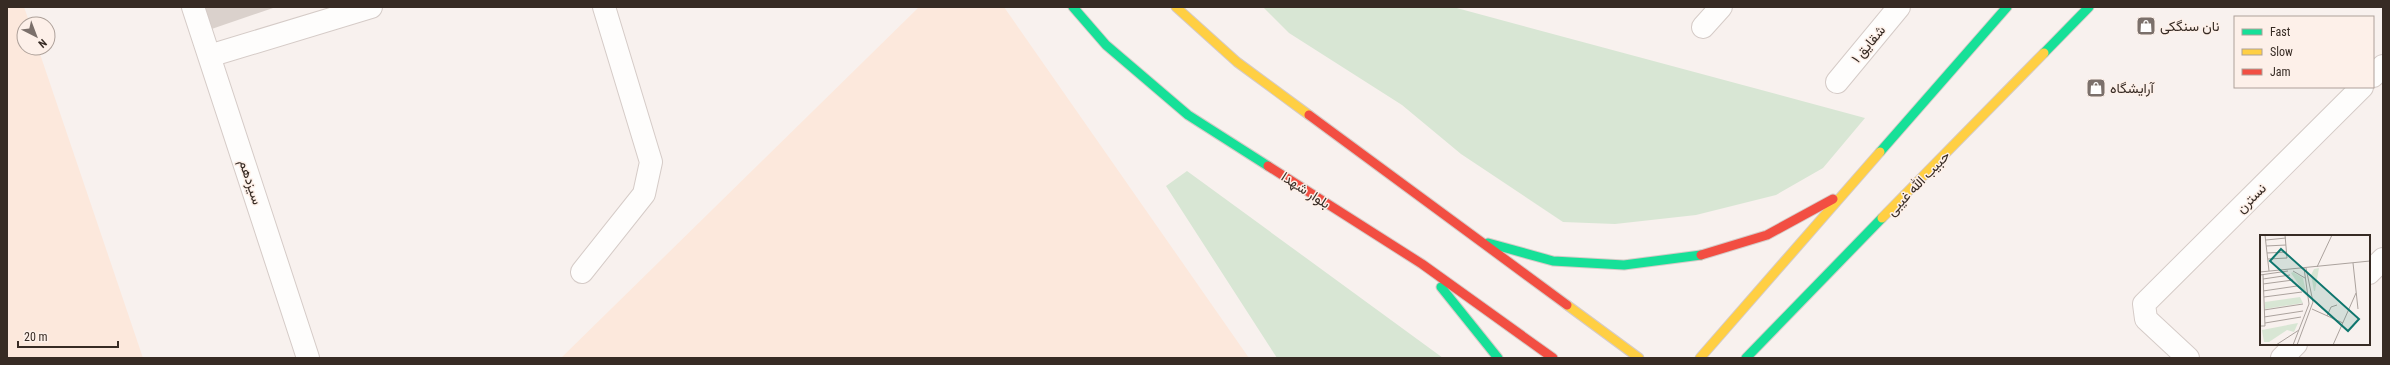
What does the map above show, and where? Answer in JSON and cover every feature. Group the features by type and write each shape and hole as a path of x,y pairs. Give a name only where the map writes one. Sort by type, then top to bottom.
{"street":[{"name":"سیزدهم","path":"193,7 308,358"},
{"path":"209,56 371,7"},
{"path":"582,272 644,194 651,162 604,7"},
{"name":"بلوار شهدا","path":"1072,7 1106,45 1188,115 1422,264 1553,358"},
{"path":"1176,7 1236,62 1639,358"},
{"path":"1703,27 1721,7"},
{"name":"شقایق ۱","path":"1836,82 1899,7"},
{"path":"1700,358 2007,7"},
{"name":"حبیب الله غیبی","path":"1746,358 2088,7"},
{"path":"2069,11 2078,18"},
{"path":"2374,75 2383,66"},
{"name":"نسترن","path":"2188,358 2146,319 2144,304 2361,88"},
{"path":"1476,239 1553,261 1624,265 1697,256 1767,235 1847,191"},
{"path":"2370,272 2383,259"},
{"path":"1422,264 1498,358"},
{"path":"2282,358 2295,345"}],"shaded area":[{"path":"7,7 24,7 27,16 16,16 16,56 41,56 143,358 7,358"},
{"path":"919,7 1004,7 1249,358 561,358"}],"green space":[{"path":"1263,7 1453,7 1865,118 1823,168 1776,195 1696,215 1615,224 1563,222 1461,154 1402,105 1289,33"},
{"path":"1187,171 1443,358 1277,358 1166,186"}],"building":[{"path":"191,7 276,7 200,33"}],"traffic: fast":[{"path":"1073,7 1106,45 1188,115 1268,166"},
{"path":"1880,152 2007,7"},
{"path":"2044,53 2089,7"},
{"path":"1746,358 1882,218"},
{"path":"1488,243 1553,261 1624,265 1701,255"},
{"path":"1441,287 1498,358"}],"traffic: slow":[{"path":"1176,7 1237,62 1309,115"},
{"path":"1882,218 2044,53"},
{"path":"1700,358 1880,152"},
{"path":"1567,305 1639,358"}],"traffic: jam":[{"path":"1309,115 1567,305"},
{"path":"1268,166 1422,264 1553,358"},
{"path":"1701,255 1767,235 1833,199"}],"place":[{"name":"نان سنگکی","path":"2146,26"},
{"name":"آرایشگاه","path":"2096,88"}]}
